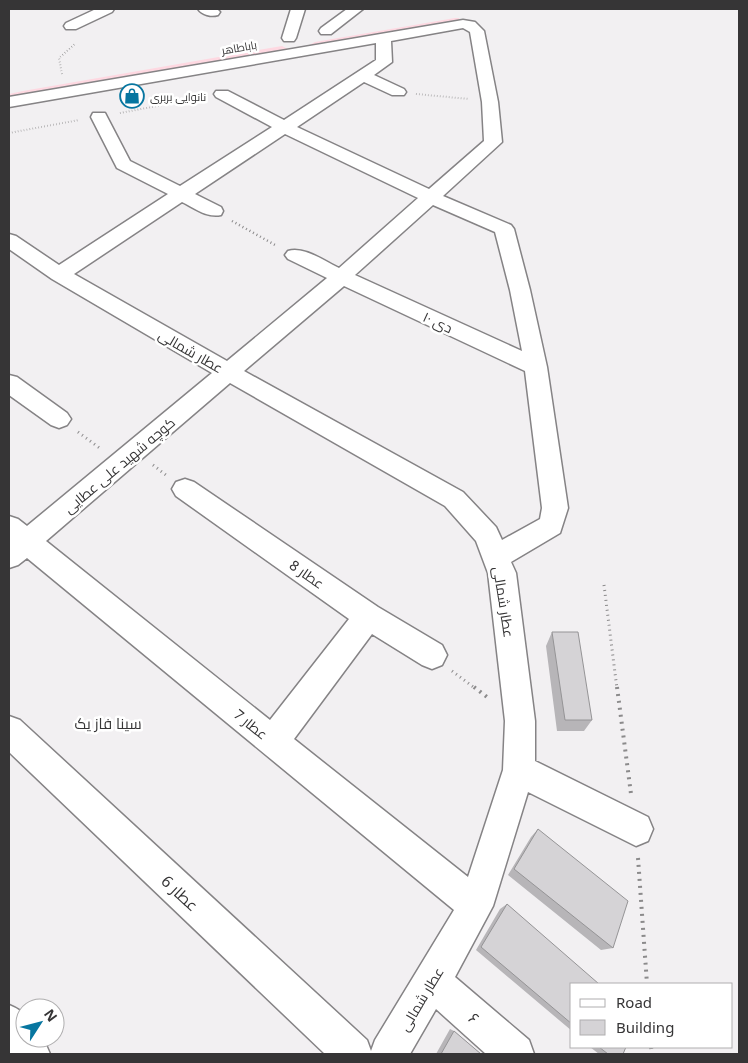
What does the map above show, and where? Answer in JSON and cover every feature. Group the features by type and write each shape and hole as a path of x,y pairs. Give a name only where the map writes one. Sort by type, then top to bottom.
{"street":[{"path":"72,26 107,9"},
{"path":"284,39 298,9"},
{"path":"317,33 356,9"},
{"path":"433,15 462,17 475,27 490,102"},
{"name":"باباطاهر","path":"9,102 383,38 462,17"},
{"path":"284,39 355,27"},
{"path":"59,274 384,62 383,38"},
{"path":"284,39 294,53"},
{"path":"9,87 121,68"},
{"path":"363,76 398,92"},
{"path":"222,94 284,128 431,199 504,230 520,290 536,367 555,508 551,525 496,557"},
{"name":"کوچه شهید علی عطایی","path":"15,542 128,457 341,278 494,142 490,102"},
{"path":"99,117 123,164 214,211"},
{"name":"عطار شمالی","path":"9,240 59,274 228,372 454,499 487,535 502,573 520,721 519,770 476,906 389,1054"},
{"path":"295,255 341,278"},
{"name":"دی ۱۰","path":"341,278 536,367"},
{"path":"9,383 59,419"},
{"name":"عطار 8","path":"185,489 368,616 432,655"},
{"name":"عطار 7","path":"15,542 273,742 476,906"},
{"path":"273,742 368,616"},
{"name":"عطار 6","path":"13,744 353,1054"},
{"path":"519,770 636,829"},
{"name":"۶","path":"432,981 515,1054"},
{"path":"9,1024 31,1054"}],"path":[{"path":"62,78 59,58 80,40 72,26"},
{"path":"398,92 490,102"},
{"path":"9,133 222,94"},
{"path":"214,211 295,255"},
{"path":"59,419 185,489"},
{"path":"604,585 636,829 647,983"},
{"path":"432,655 520,721"}],"shaded area":[{"path":"459,18 461,21 309,45 315,42"},
{"path":"282,46 288,49 11,98 9,96 9,94 23,91"}],"building":[{"path":"552,632 578,632 592,720 565,720"},
{"path":"538,829 628,901 613,948 514,869"},
{"path":"507,904 598,983 570,983 570,1022 481,947"},
{"path":"454,1031 481,1054 441,1054"},
{"path":"600,1048 626,1048 623,1054 608,1054"}],"place":[{"name":"نانوایی بربری","path":"132,96"}],"district":[{"name":"سینا فاز یک","path":"108,723"}]}
